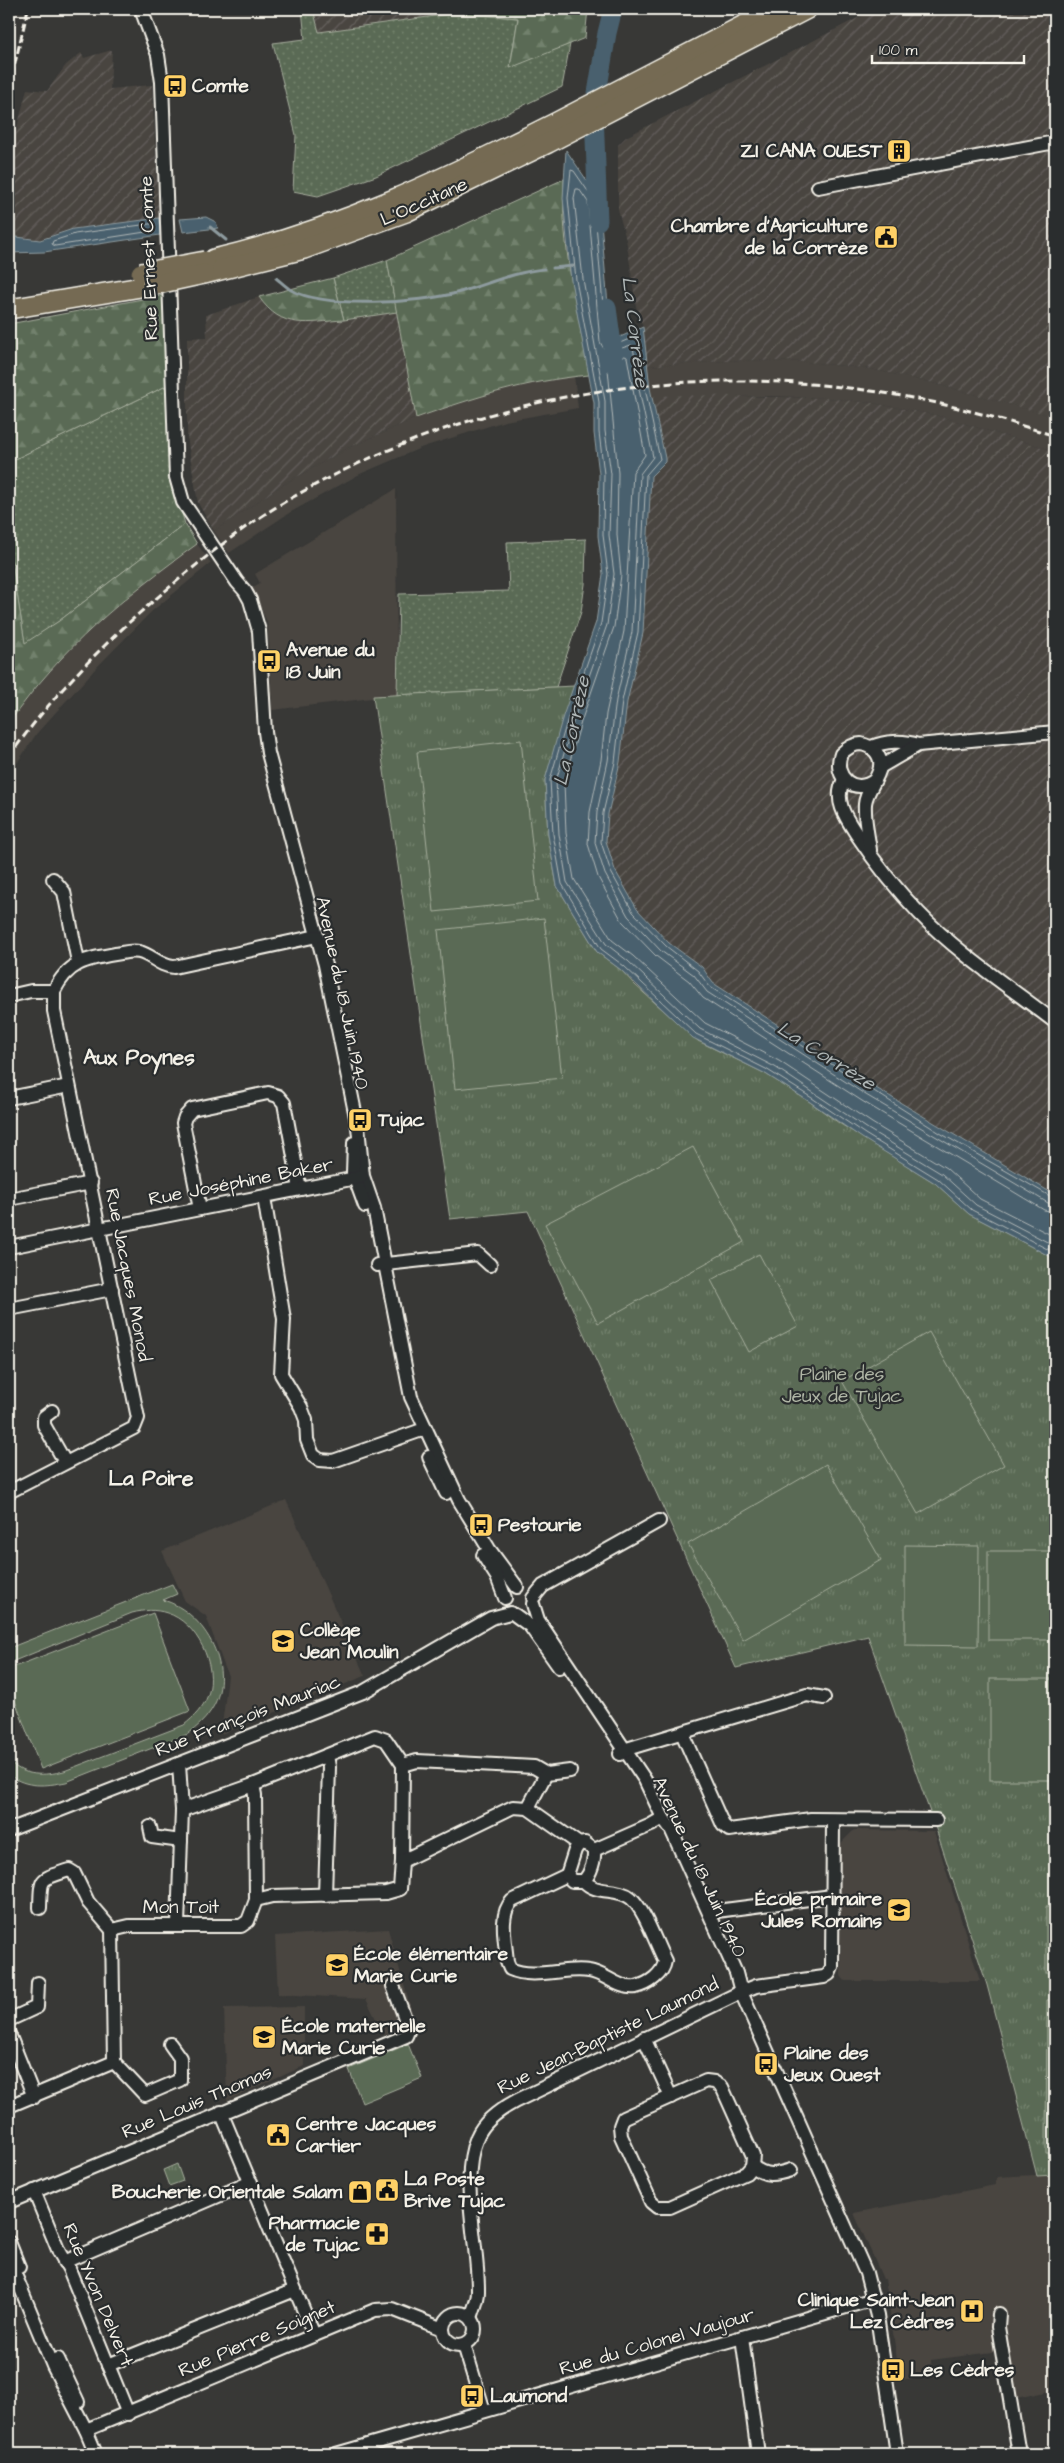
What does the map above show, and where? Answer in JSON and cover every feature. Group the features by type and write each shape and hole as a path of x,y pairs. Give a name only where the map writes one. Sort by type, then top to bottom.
{"highway":[{"name":"L'Occitane","path":"639,88 775,9"},
{"name":"L'Occitane","path":"9,309 147,279 304,249 373,225 446,194 550,134 639,88 808,9"},
{"name":"L'Occitane","path":"9,296 147,279"}],"street":[{"name":"Rue Ernest Comte","path":"141,9 155,46 161,74 175,466 183,502 224,562"},
{"name":"Rue Ernest Comte","path":"149,9 163,48 168,69 182,471 187,506"},
{"path":"818,187 1055,142"},
{"name":"Avenue du 18 Juin 1940","path":"224,562 236,582 246,592 259,630 268,753 350,1081 358,1127 359,1177"},
{"path":"871,748 880,743 908,742 918,745 1055,732"},
{"path":"871,855 865,801 875,780 880,767 876,753 871,748 855,744 841,754 838,768 844,780 856,786 863,786 875,780"},
{"path":"880,767 918,745"},
{"path":"844,780 839,788 839,800 850,824 871,855 919,913 938,931 1055,1022"},
{"path":"850,824 865,807"},
{"path":"53,879 64,892 78,962"},
{"path":"9,996 31,991 54,991 58,983 78,962 132,951 145,954 161,965 174,966 315,937"},
{"name":"Avenue du 18 Juin 1940","path":"315,937 366,1211 381,1264 415,1407 459,1500 489,1549 527,1595 538,1620 623,1752 669,1840 732,1982 741,1992"},
{"name":"Rue Jacques Monod","path":"9,1492 134,1428 138,1418 101,1229 54,1011 54,991"},
{"path":"9,1098 70,1086"},
{"path":"200,1209 183,1123 185,1117 192,1109 268,1093 278,1096 284,1103 300,1189"},
{"name":"Rue Joséphine Baker","path":"9,1247 359,1177"},
{"path":"9,1199 91,1183"},
{"path":"264,1197 284,1319 281,1374 301,1407 306,1420 308,1440 314,1455 320,1460 333,1461 419,1431"},
{"path":"381,1264 478,1254 490,1265"},
{"name":"Avenue du 18 Juin 1940","path":"381,1264 397,1361 410,1405 436,1475 497,1578 509,1608 530,1626 623,1752"},
{"path":"9,1309 112,1289"},
{"path":"52,1411 44,1417 44,1425 65,1462"},
{"path":"527,1595 524,1614 509,1608 509,1591 527,1595 659,1521"},
{"name":"Rue François Mauriac","path":"9,1830 363,1692 509,1608"},
{"path":"623,1752 807,1695 824,1698"},
{"path":"682,1733 723,1825 729,1830 811,1820 936,1820"},
{"path":"182,1810 253,1785 375,1736 386,1740 403,1765 400,1889 386,1893 272,1896 256,1900 255,1794 253,1785"},
{"path":"325,1895 330,1767 327,1755"},
{"path":"403,1765 417,1761 534,1766 546,1774 570,1771"},
{"path":"178,1925 182,1810 179,1764"},
{"path":"528,1808 546,1774"},
{"path":"402,1861 512,1807 528,1808 579,1844"},
{"path":"594,1850 659,1819"},
{"name":"Avenue du 18 Juin 1940","path":"659,1819 672,1829 736,1973 741,1992 866,2273 874,2299 897,2454"},
{"path":"709,1912 832,1896 833,1821"},
{"path":"150,1827 152,1837 181,1841"},
{"path":"584,1881 588,1886 604,1892 630,1898 638,1907 665,1961 664,1969 658,1976 636,1987 625,1986 597,1972 586,1970 521,1974 510,1969 507,1962 504,1915 506,1907 512,1901 567,1875 574,1850 579,1844 585,1843 594,1850"},
{"path":"584,1881 588,1876 594,1850"},
{"path":"40,1908 41,1882 44,1879 69,1870 74,1873 88,1902 112,1930 114,2062 145,2095 180,2080 180,2058 170,2044"},
{"path":"567,1875 572,1881 584,1881"},
{"name":"Rue Jean-Baptiste Laumond","path":"471,2318 478,2294 470,2175 472,2154 477,2136 489,2120 503,2108 741,1992 756,1986 824,1977 829,1974 832,1967 832,1896"},
{"name":"Mon Toit","path":"112,1930 129,1926 241,1926 248,1921 256,1900"},
{"path":"9,2020 37,2007 38,1983"},
{"name":"Rue Louis Thomas","path":"9,2202 406,2036 409,2029 393,1986"},
{"path":"9,2034 34,2097"},
{"path":"644,2038 671,2097"},
{"path":"9,2106 114,2062"},
{"path":"706,2081 714,2082 722,2087 753,2156 752,2166 746,2173 670,2207 657,2207 651,2202 621,2136 620,2126 624,2118 706,2081"},
{"path":"222,2112 314,2335"},
{"path":"752,2166 761,2173 773,2176 791,2170"},
{"path":"64,2262 250,2182"},
{"name":"Rue Yvon Delvert","path":"34,2191 64,2262 69,2269 128,2414"},
{"path":"9,2242 86,2420 86,2430"},
{"path":"9,2260 52,2366 86,2430 96,2454"},
{"path":"108,2364 296,2290"},
{"name":"Rue du Colonel Vaujour","path":"336,2454 874,2299"},
{"name":"Rue Pierre Soignet","path":"86,2430 314,2335 384,2308 443,2329"},
{"path":"457,2313 465,2314 471,2318 474,2324 474,2336 464,2345 452,2344 444,2335 445,2322 457,2313"},
{"path":"1000,2314 998,2327 1019,2454"},
{"path":"742,2337 758,2454"},
{"path":"464,2345 484,2412"}],"shaded area":[{"path":"313,9 458,9 457,13 318,33"},
{"path":"875,9 1055,9 1055,417 933,383 871,369 807,362 742,360 647,366 643,327 636,306 627,244 618,209 618,145 626,137"},
{"path":"112,50 110,89 152,85 159,218 73,229 40,240 9,236 9,159 27,89 47,91 66,65 81,53 84,58"},
{"path":"259,297 269,311 292,322 344,320 397,312 416,418 348,448 279,487 214,531 198,503 187,437 187,338 207,337 206,315"},
{"path":"742,360 807,362 871,369 933,383 1042,413 1055,417 1055,451 939,416 873,403 825,398 766,396 652,396 647,366"},
{"path":"574,376 578,408 505,421 423,447 360,474 289,513 229,553 214,531 279,487 348,448 416,418 484,394 539,381"},
{"path":"652,396 825,398 873,403 939,416 1055,451 1055,1195 871,1085 713,983 702,967 669,943 637,909 615,870 606,841 608,814 620,762 627,702 643,633 651,476 665,462"},
{"path":"396,489 397,695 272,710 267,622 252,588 260,583 255,574"},
{"path":"197,544 211,563 152,611 96,668 37,733 9,775 9,723 19,708 71,646 141,585"},
{"name":"Collège Jean Moulin","path":"286,1500 365,1676 221,1734 228,1676 206,1616 185,1601 162,1551"},
{"name":"École primaire Jules Romains","path":"854,1830 934,1831 980,1981 845,1981 841,1976 840,1844"},
{"name":"École élémentaire Marie Curie","path":"388,1929 415,2023 384,2035 366,1999 278,1994 275,1936"},
{"name":"École maternelle Marie Curie","path":"304,2007 304,2066 227,2101 224,2008"},
{"name":"Clinique Saint-Jean Lez Cèdres","path":"1055,2174 1055,2390 1016,2398 1010,2364 993,2352 931,2360 932,2376 900,2380 885,2279 883,2279 854,2213 995,2185 997,2177"}],"green space":[{"path":"302,9 313,9 319,32 457,13 518,18 510,67 570,44 562,87 376,176 318,196 293,191 296,135 273,43 305,39"},
{"path":"458,9 588,9 585,38 510,68 518,18 457,13"},
{"path":"564,179 563,204 567,253 589,375 544,381 501,391 416,418 387,260"},
{"path":"387,260 397,312 344,320 333,278"},
{"path":"333,278 344,320 307,323 287,320 268,308 259,297"},
{"path":"164,295 166,386 9,462 9,324"},
{"path":"166,386 170,473 185,524 59,621 25,644 9,544 9,462"},
{"path":"185,524 197,544 144,584 95,625 50,671 9,723 9,544 25,643 59,621"},
{"path":"586,539 585,584 581,612 556,687 397,695 399,594 509,591 507,542"},
{"name":"Plaine des Jeux de Tujac","path":"574,686 545,780 548,835 557,886 597,952 621,970 635,985 698,1041 764,1073 935,1183 969,1214 1055,1259 1055,2175 1037,2176 987,1985 938,1835 868,1636 736,1668 528,1211 450,1219 373,696"},
{"path":"521,740 538,901 434,912 417,752"},
{"path":"544,918 562,1078 455,1089 438,930"},
{"path":"693,1147 744,1242 598,1323 545,1224"},
{"path":"759,1254 798,1326 749,1352 711,1280"},
{"path":"929,1332 1004,1465 918,1514 842,1381"},
{"path":"826,1464 881,1560 743,1640 688,1544"},
{"path":"905,1545 979,1546 978,1646 905,1645"},
{"path":"988,1551 1055,1551 1055,1640 988,1640"},
{"path":"172,1584 177,1594 163,1600 179,1607 204,1630 213,1645 219,1662 221,1679 218,1696 205,1718 188,1734 66,1782 36,1785 23,1782 9,1775 9,1761 28,1773 49,1774 64,1771 184,1725 198,1712 206,1700 210,1684 210,1671 207,1659 196,1635 178,1618 167,1613 150,1610 132,1613 9,1663 9,1648"},
{"path":"153,1613 190,1711 41,1769 9,1685 9,1669"},
{"path":"990,1679 1055,1679 1055,1780 990,1780"},
{"path":"1046,1907 1055,1907 1055,1973 1046,1973"},
{"path":"1047,2000 1055,2000 1055,2153 1046,2153"},
{"path":"408,2044 422,2078 362,2103 349,2069"},
{"path":"177,2164 183,2181 169,2186 163,2170"}],"water":[{"path":"566,150 599,198 611,341 643,327 650,388 665,458 665,462 651,476 643,633 627,702 620,762 608,814 606,841 615,870 637,909 669,943 702,967 713,983 871,1085 1055,1195 1055,1259 969,1214 935,1183 862,1138 764,1073 693,1038 621,970 597,952 557,886 548,835 545,780 563,716 596,622 603,574 598,536 599,474 594,433 594,403 571,281 563,198"},
{"path":"206,217 216,222 218,228 183,232 180,219"},
{"path":"159,218 160,235 44,252 9,253 9,236 40,240 73,229"}],"waterway":[{"name":"La Corrèze","path":"598,221 594,111 607,33 613,9"},
{"path":"210,227 226,240"},
{"path":"553,268 573,266"},
{"path":"276,278 291,290 307,296 327,300 374,302 444,296 512,275 544,269"},
{"name":"La Corrèze","path":"607,308 615,365"}],"railway":[{"path":"9,88 28,9"},
{"path":"9,757 45,710 105,645 171,586 231,538 295,496 367,460 441,430 517,408 595,392 674,383 753,381 833,386 912,398 984,415 1055,436"}],"place":[{"name":"Comte","path":"175,86"},
{"name":"ZI CANA OUEST","path":"899,151"},
{"name":"Chambre d'Agriculture de la Corrèze","path":"886,237"},
{"name":"Avenue du 18 Juin","path":"269,661"},
{"name":"Tujac","path":"360,1120"},
{"name":"Pestourie","path":"481,1525"},
{"name":"Collège Jean Moulin","path":"283,1641"},
{"name":"École primaire Jules Romains","path":"899,1910"},
{"name":"École élémentaire Marie Curie","path":"337,1965"},
{"name":"École maternelle Marie Curie","path":"264,2037"},
{"name":"Plaine des Jeux Ouest","path":"766,2064"},
{"name":"Centre Jacques Cartier","path":"278,2135"},
{"name":"La Poste Brive Tujac","path":"387,2190"},
{"name":"Boucherie Orientale Salam","path":"360,2192"},
{"name":"Pharmacie de Tujac","path":"377,2234"},
{"name":"Clinique Saint-Jean Lez Cèdres","path":"972,2311"},
{"name":"Les Cèdres","path":"893,2370"},
{"name":"Laumond","path":"472,2396"}],"district":[{"name":"Aux Poynes","path":"139,1057"},
{"name":"La Poire","path":"151,1478"}]}
